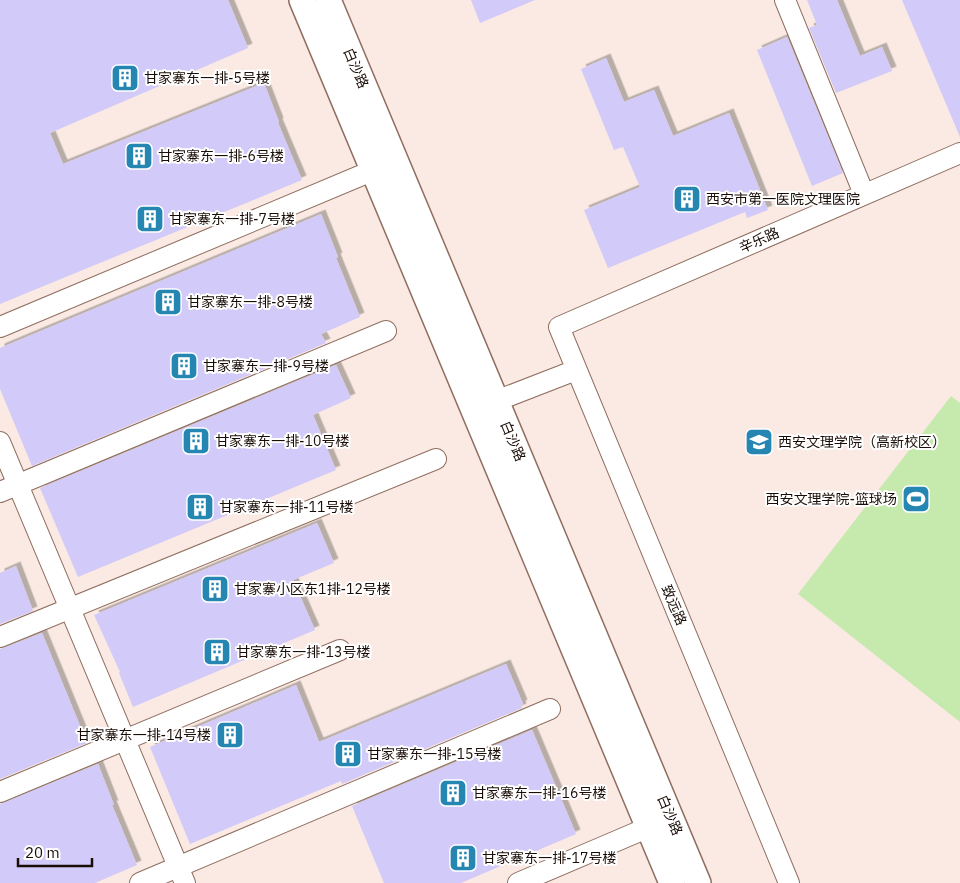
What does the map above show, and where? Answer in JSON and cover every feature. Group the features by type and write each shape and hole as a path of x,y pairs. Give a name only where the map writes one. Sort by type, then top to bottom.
{"street":[{"name":"白沙路","path":"302,0 374,170 660,823 698,883"},
{"name":"白沙路","path":"328,0 496,401 660,823 672,883"},
{"path":"785,0 864,194"},
{"name":"辛乐路","path":"559,327 960,153"},
{"path":"0,327 374,170"},
{"name":"致远路","path":"559,327 789,883"},
{"path":"9,488 386,331"},
{"path":"496,401 576,370"},
{"path":"0,442 9,488 69,608 181,875"},
{"path":"0,637 436,459"},
{"path":"0,792 340,650"},
{"path":"140,883 181,875 550,710"},
{"path":"518,883 660,823"}],"green space":[{"name":"西安文理学院-篮球场","path":"951,396 960,403 960,722 798,594"}],"building":[{"path":"0,0 228,0 248,48 50,133 63,164 264,83 278,123 302,180 0,304"},
{"path":"471,0 535,0 480,23"},
{"path":"807,0 837,0 860,56 882,47 892,71 836,93 809,28 817,25"},
{"path":"902,0 960,0 960,137"},
{"path":"787,37 843,173 812,186 757,50"},
{"name":"西安市第一医院文理医院","path":"606,58 624,102 654,90 673,136 729,113 768,210 747,218 745,212 608,268 584,210 640,187 623,147 614,150 581,69"},
{"path":"321,214 338,257 336,258 360,317 321,334 326,343 32,466 0,389 0,348"},
{"path":"336,365 351,398 313,415 336,470 78,577 40,488"},
{"path":"317,523 334,563 293,580 315,630 133,707 120,672 94,615"},
{"path":"16,566 33,611 0,624 0,573"},
{"path":"42,633 87,743 0,779 0,649"},
{"name":"甘家寨东一排-15号楼","path":"506,664 523,704 521,705 522,708 342,784 341,781 190,844 150,747 296,685 319,742"},
{"path":"532,730 576,834 461,883 384,883 352,806"},
{"path":"98,764 114,805 112,805 137,865 95,883 0,883 0,804"}],"place":[{"name":"甘家寨东一排-5号楼","path":"125,78"},
{"name":"甘家寨东一排-6号楼","path":"139,156"},
{"name":"西安市第一医院文理医院","path":"687,199"},
{"name":"甘家寨东一排-7号楼","path":"150,219"},
{"name":"甘家寨东一排-8号楼","path":"168,302"},
{"name":"甘家寨东一排-9号楼","path":"184,366"},
{"name":"甘家寨东一排-10号楼","path":"196,441"},
{"name":"西安文理学院（高新校区）","path":"759,442"},
{"name":"西安文理学院-篮球场","path":"916,499"},
{"name":"甘家寨东一排-11号楼","path":"200,507"},
{"name":"甘家寨小区东1排-12号楼","path":"215,589"},
{"name":"甘家寨东一排-13号楼","path":"217,652"},
{"name":"甘家寨东一排-14号楼","path":"230,735"},
{"name":"甘家寨东一排-15号楼","path":"348,754"},
{"name":"甘家寨东一排-16号楼","path":"453,793"},
{"name":"甘家寨东一排-17号楼","path":"463,858"}]}
